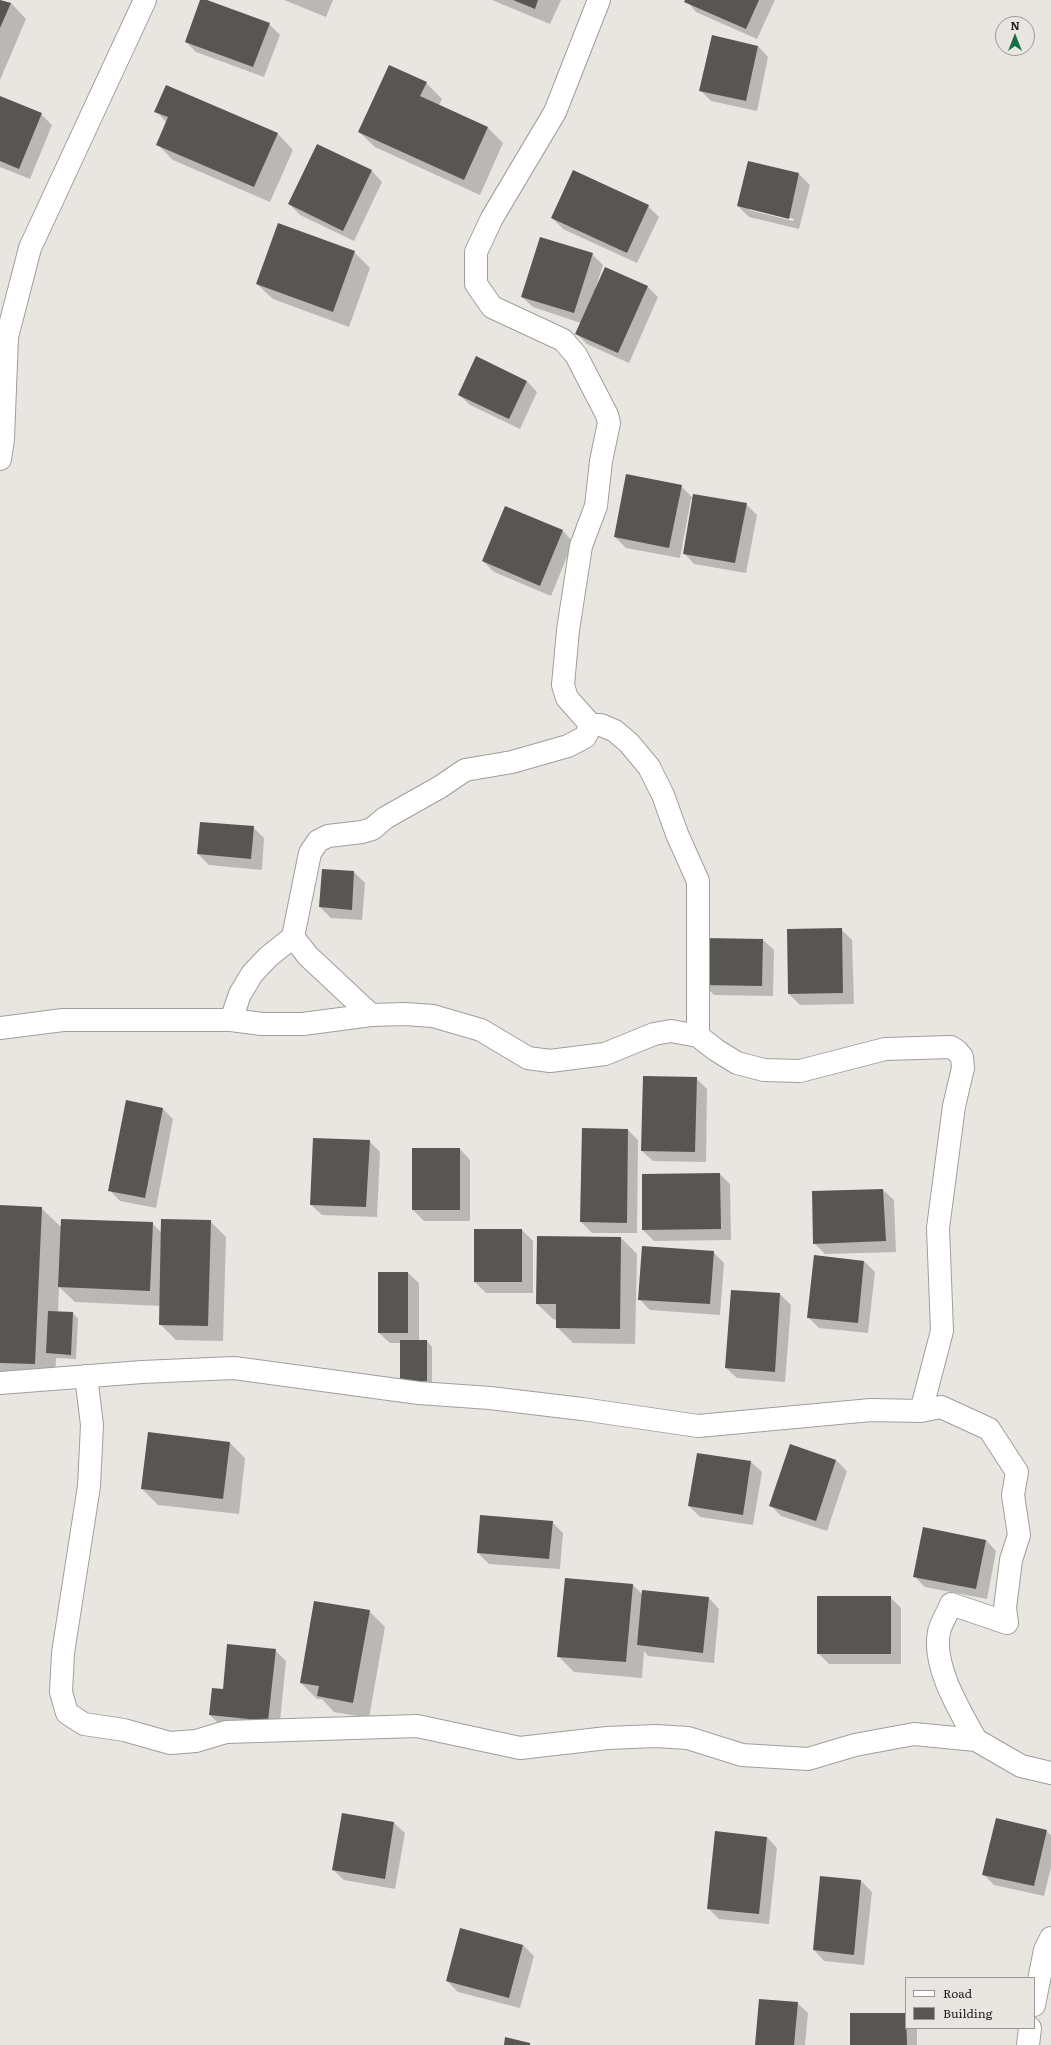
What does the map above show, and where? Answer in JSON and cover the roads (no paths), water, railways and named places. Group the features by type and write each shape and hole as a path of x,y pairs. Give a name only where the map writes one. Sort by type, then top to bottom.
{"street":[{"path":"0,459 3,439 7,337 30,248 145,0"},
{"path":"599,0 555,112 496,211 476,252 476,284 492,306 563,340 576,355 607,414 609,423 601,461 596,506 581,546 569,623 563,684 567,698 591,725 601,725 615,731 629,743 649,767 663,795 677,834 698,881 698,1036"},
{"path":"231,1020 240,994 252,974 268,957 293,937 310,853 318,841 328,836 362,832 372,828 465,770 512,762 568,746 585,737 591,725"},
{"path":"293,937 308,956 371,1015"},
{"path":"0,1028 62,1020 231,1020 262,1024 303,1024 371,1015 404,1014 433,1016 481,1030 528,1058 550,1062 605,1054 654,1034 671,1031 698,1036 716,1050 737,1063 764,1070 800,1071 885,1049 951,1047 958,1051 962,1057 963,1068 954,1106 938,1228 942,1331 921,1411"},
{"path":"0,1383 86,1376 234,1368 419,1393 490,1398 582,1409 698,1426 871,1410 921,1411 940,1407 989,1429 1017,1472 1014,1494 1019,1535 1011,1560 1005,1608 1007,1623 951,1604 939,1630 937,1642 943,1670 957,1706 976,1740"},
{"path":"86,1376 92,1425 89,1486 62,1653 61,1692 67,1713 84,1724 124,1730 170,1743 196,1741 226,1732 417,1726 520,1748 607,1738 656,1736 688,1738 742,1755 808,1759 855,1746 914,1734 976,1740 1021,1766 1051,1773"},
{"path":"1035,2000 1045,1950 1051,1938"},
{"path":"1028,2045 1030,2029"}]}
